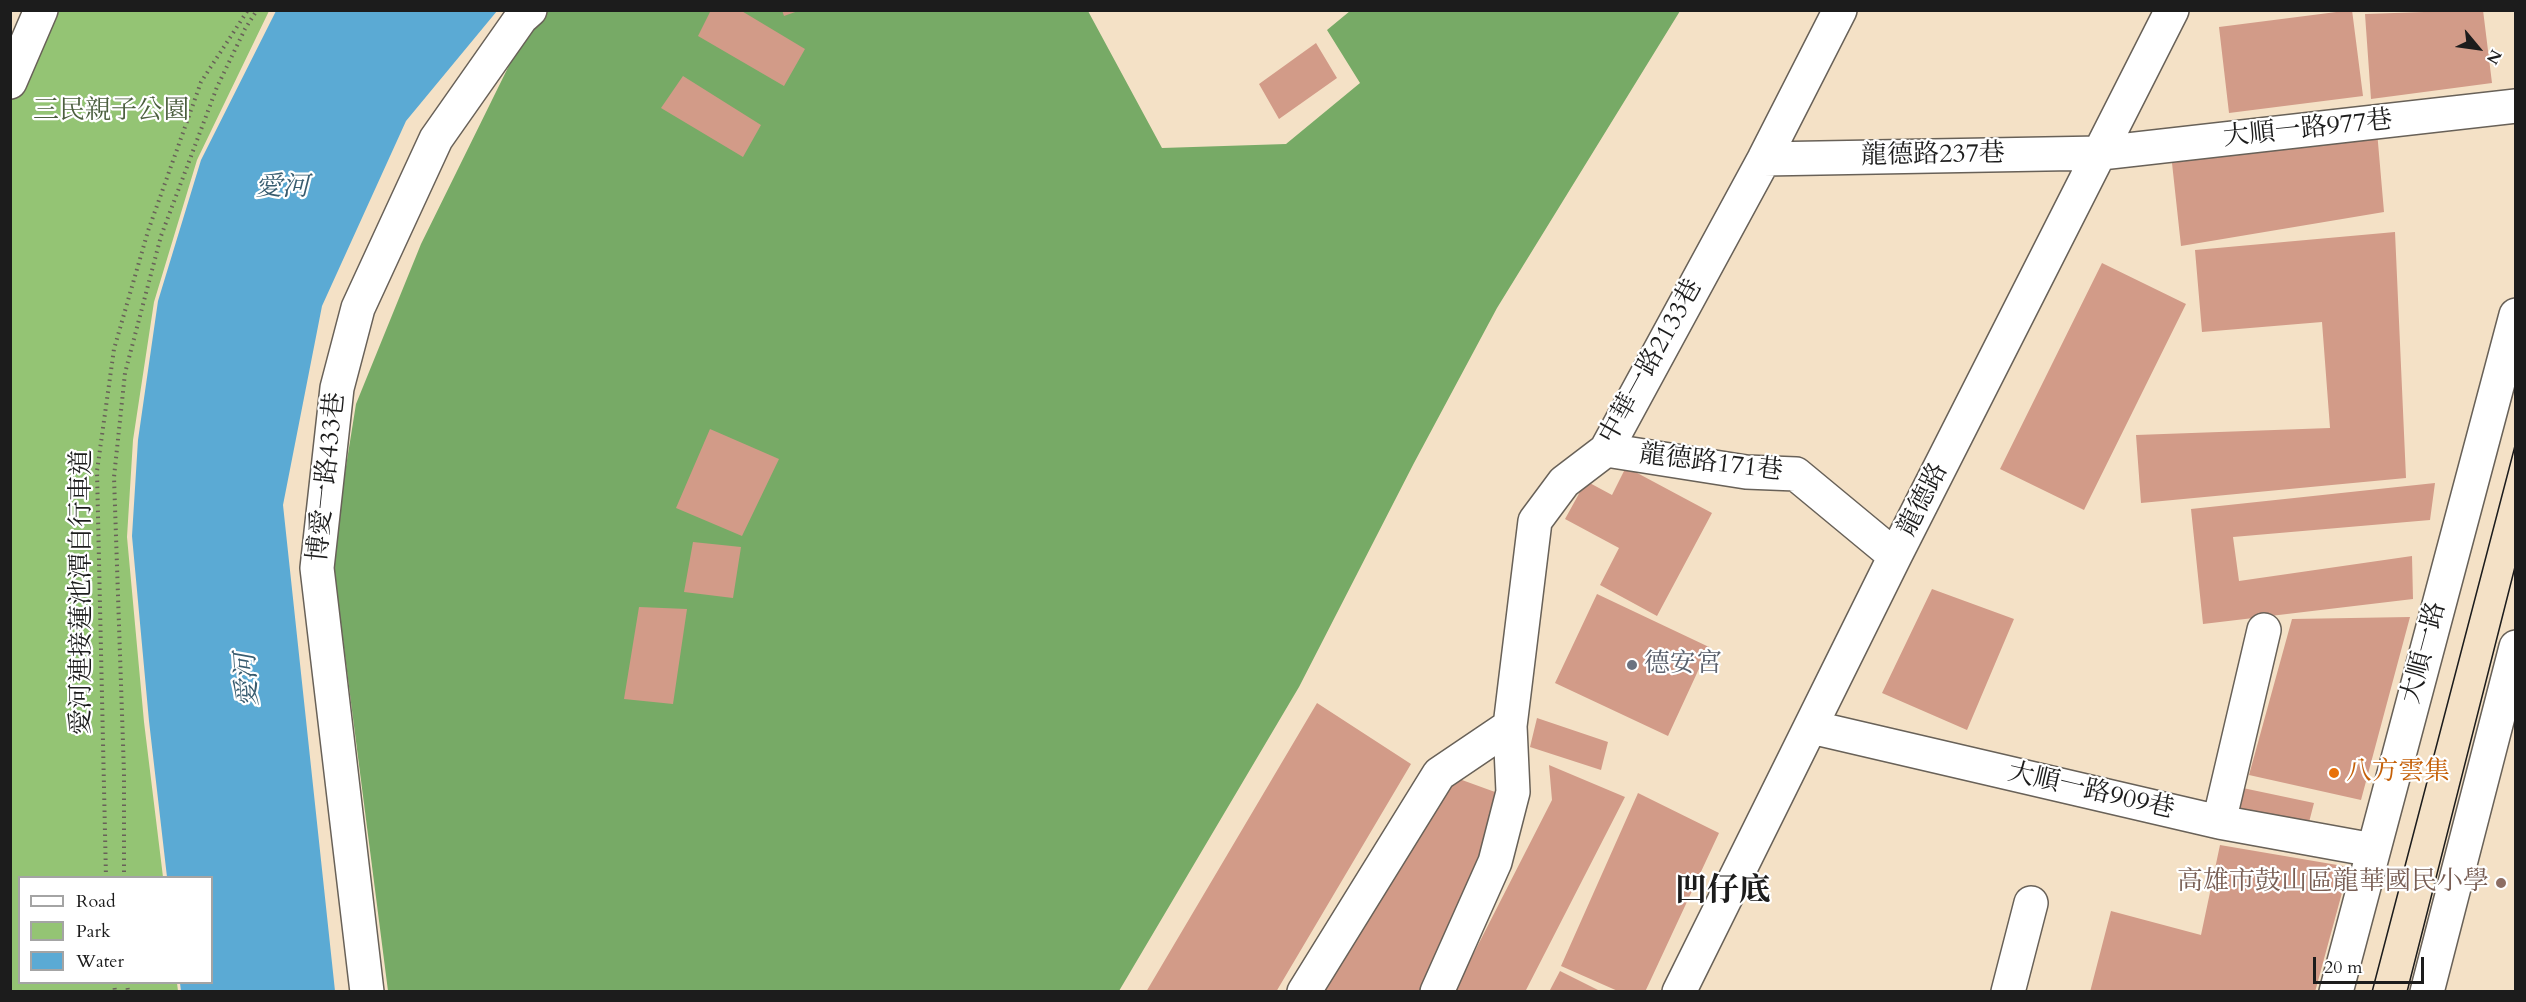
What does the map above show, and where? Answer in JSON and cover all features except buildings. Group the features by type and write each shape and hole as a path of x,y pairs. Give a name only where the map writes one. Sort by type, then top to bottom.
{"street":[{"path":"10,82 41,10"},
{"name":"博愛一路433巷","path":"367,992 317,568 338,388 358,308 436,139 521,18 530,10"},
{"name":"中華一路2133巷","path":"1437,992 1495,862 1513,792 1510,726 1535,521 1564,482 1606,450 1764,159 1840,10"},
{"name":"龍德路","path":"1679,992 1895,556 2172,10"},
{"name":"大順一路977巷","path":"2101,153 2516,106"},
{"name":"龍德路237巷","path":"1764,159 2101,153"},
{"name":"大順一路","path":"2336,992 2516,315"},
{"name":"龍德路171巷","path":"1606,450 1746,472 1796,474 1895,556"},
{"path":"2218,822 2264,630"},
{"path":"2427,992 2516,647"},
{"path":"1304,992 1439,774 1510,726"},
{"name":"大順一路909巷","path":"1811,727 2218,822 2373,850"},
{"path":"2008,992 2031,903"}],"path":[{"name":"愛河連接蓮池潭自行車道","path":"106,876 97,471 114,349 148,231 201,82 248,10"},
{"path":"124,876 124,773 114,477 125,373 161,236 217,87 245,29 257,10"}],"green space":[{"name":"三民親子公園","path":"49,11 269,11 197,160 154,302 133,440 127,537 144,722 163,876 18,876 18,984 177,984 178,991 11,992 11,95"},
{"path":"548,11 1088,11 1162,148 1286,144 1360,83 1327,30 1350,11 1680,11 1497,308 1299,687 1119,991 388,991 332,554 356,404 421,244 527,29"}],"water":[{"name":"愛河","path":"276,11 497,11 406,121 322,306 283,505 335,991 181,991 180,984 213,984 213,876 167,876 149,721 132,536 138,440 158,301 201,160"}],"tram line":[{"path":"2372,992 2516,442"},
{"path":"2407,992 2516,563"}],"place":[{"name":"德安宮","path":"1632,665"},
{"name":"八方雲集","path":"2334,773"},
{"name":"高雄市鼓山區龍華國民小學","path":"2501,883"}],"district":[{"name":"凹仔底","path":"1723,893"}]}
